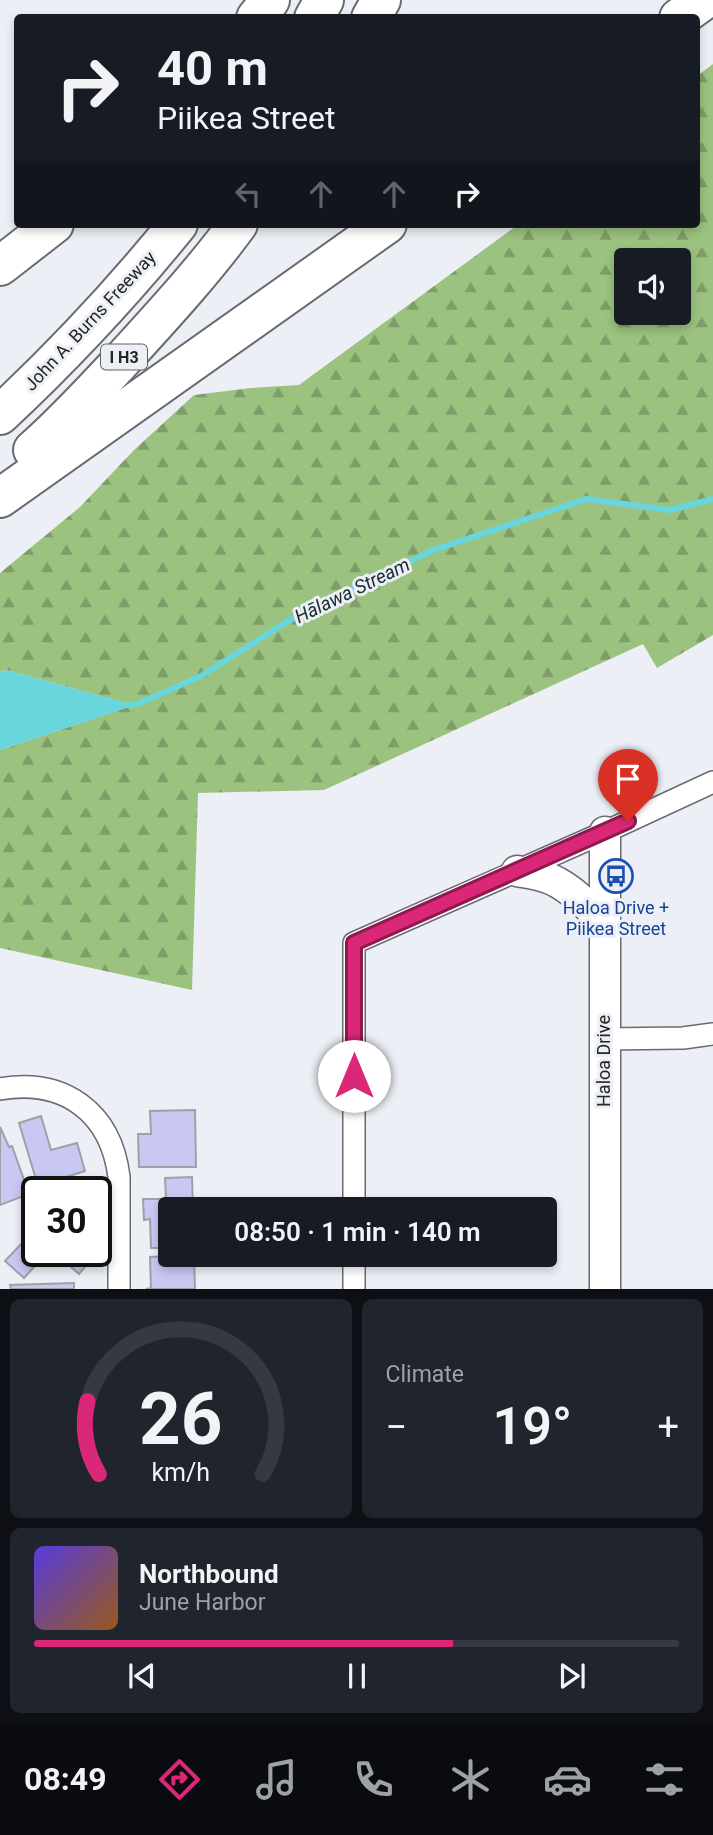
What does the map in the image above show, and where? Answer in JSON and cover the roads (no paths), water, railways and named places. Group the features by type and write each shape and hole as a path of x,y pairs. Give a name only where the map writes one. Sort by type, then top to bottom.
{"highway":[{"path":"259,14 270,0"},
{"path":"685,14 704,0"},
{"path":"0,266 49,228"},
{"name":"John A. Burns Freeway","path":"0,415 51,368 175,228"},
{"name":"I H3","path":"0,480 52,433 149,330 235,228"},
{"path":"0,498 381,228"}],"street":[{"path":"354,1197 354,943 713,782"},
{"name":"Haloa Drive","path":"604,1289 605,832"},
{"path":"517,871 547,877 563,886 604,922"},
{"path":"604,1039 683,1038 713,1034"},
{"path":"0,1089 26,1086 59,1092 89,1110 106,1132 117,1159 119,1177 119,1289"},
{"path":"354,1267 354,1289"}],"water":[{"path":"6,670 135,705 0,750 0,672"}],"waterway":[{"name":"Hālawa Stream","path":"130,705 201,676 288,621 431,551 586,499 670,510 713,499"}],"place":[{"name":"Haloa Drive + Piikea Street","path":"616,876"}]}
